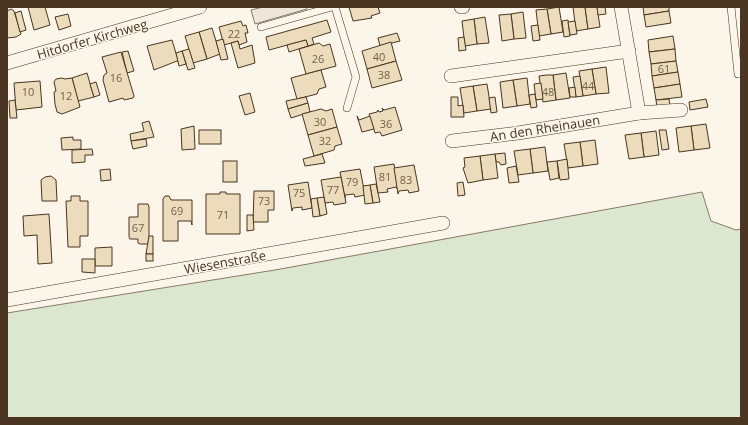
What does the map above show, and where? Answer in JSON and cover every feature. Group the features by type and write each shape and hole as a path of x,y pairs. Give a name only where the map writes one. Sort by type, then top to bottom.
{"street":[{"name":"Hitdorfer Kirchweg","path":"7,63 200,7"},
{"path":"621,7 639,113"},
{"path":"451,76 629,51"},
{"name":"An den Rheinauen","path":"452,141 518,133 639,113 681,110"},
{"name":"Wiesenstraße","path":"7,300 444,223"}],"lane":[{"path":"261,27 332,7"},
{"path":"335,7 356,77 348,108"},
{"path":"731,7 738,74"}],"green space":[{"path":"702,192 711,221 736,230 741,229 741,418 7,418 7,313 275,270"}],"shaded area":[{"path":"263,7 307,7 307,9 255,24 251,10"}],"building":[{"path":"28,7 45,7 50,25 34,30"},
{"path":"349,7 378,7 380,13 371,16 372,18 353,21"},
{"path":"559,7 563,32 551,34 547,9"},
{"path":"573,7 585,7 588,29 576,31"},
{"path":"585,7 597,7 600,27 588,29"},
{"path":"597,7 605,7 606,14 598,15"},
{"path":"643,7 669,7 669,11 644,15"},
{"path":"11,9 14,11 21,34 16,37 7,38 7,11"},
{"path":"547,9 551,34 539,36 536,10"},
{"path":"21,11 26,30 20,32 15,13"},
{"path":"669,11 671,23 646,27 644,15"},
{"path":"523,12 526,38 514,39 511,14"},
{"path":"68,14 71,26 59,30 55,17"},
{"path":"511,14 514,39 502,41 499,15"},
{"path":"485,17 489,43 477,44 474,19"},
{"path":"474,19 477,44 465,46 462,21"},
{"path":"327,20 331,32 312,38 314,44 308,46 306,40 269,50 266,37"},
{"path":"568,20 570,36 564,37 562,21"},
{"path":"241,21 243,26 246,25 248,33 245,33 247,42 239,45 238,41 224,45 219,27"},
{"path":"575,21 577,34 570,35 568,22"},
{"path":"538,25 540,40 533,41 531,26"},
{"path":"212,28 220,54 207,59 199,32"},
{"path":"199,32 207,59 193,63 185,36"},
{"path":"397,33 400,41 380,46 378,38"},
{"path":"673,36 675,49 649,52 648,40"},
{"path":"464,37 466,50 459,51 458,38"},
{"path":"223,39 228,59 221,60 216,41"},
{"path":"172,40 179,63 177,61 154,70 147,46"},
{"path":"306,40 308,46 289,52 287,45"},
{"path":"238,41 240,49 252,45 255,63 238,68 231,43"},
{"path":"391,42 396,61 367,69 362,51"},
{"path":"319,43 323,46 330,44 336,66 306,74 299,49"},
{"path":"189,49 195,68 188,70 182,51"},
{"path":"675,49 676,61 651,64 649,52"},
{"path":"128,51 134,71 127,73 122,52"},
{"path":"182,51 186,64 179,66 176,53"},
{"path":"121,52 134,96 133,98 124,100 123,98 109,102 103,80 104,75 107,73 102,57"},
{"path":"396,61 402,80 372,88 367,69"},
{"path":"676,61 678,72 652,76 651,64"},
{"path":"606,67 609,93 596,94 592,69"},
{"path":"592,69 596,94 583,96 579,71"},
{"path":"321,70 326,87 319,89 317,94 297,99 291,78"},
{"path":"678,72 680,84 654,88 652,76"},
{"path":"87,73 94,97 78,101 72,78"},
{"path":"566,73 570,98 556,100 553,75"},
{"path":"553,75 556,100 543,102 539,76"},
{"path":"580,76 583,96 576,97 573,77"},
{"path":"72,78 80,107 62,114 57,112 55,104 54,92 56,91 54,82 56,79"},
{"path":"527,78 530,104 517,106 513,80"},
{"path":"513,80 517,106 503,108 500,82"},
{"path":"40,81 42,107 16,110 14,83"},
{"path":"96,82 100,95 94,97 90,84"},
{"path":"541,83 543,99 536,100 534,84"},
{"path":"487,84 491,109 477,111 473,86"},
{"path":"680,84 682,97 656,100 654,88"},
{"path":"473,86 477,111 464,113 460,88"},
{"path":"575,87 576,97 570,97 569,88"},
{"path":"250,93 255,112 245,115 239,96"},
{"path":"535,94 537,107 531,108 529,95"},
{"path":"306,97 308,103 288,109 286,101"},
{"path":"451,97 458,97 458,106 463,105 464,117 451,117"},
{"path":"495,97 497,112 491,113 489,98"},
{"path":"669,99 670,105 657,107 656,100"},
{"path":"706,99 708,107 690,110 689,102"},
{"path":"15,100 17,118 10,118 9,101"},
{"path":"308,103 310,112 291,118 288,109"},
{"path":"395,107 402,130 382,136 380,132 375,133 369,114 377,112 378,110 379,112 383,111 382,108 384,110"},
{"path":"321,109 326,111 332,109 337,127 308,135 302,114"},
{"path":"357,116 359,120 370,116 374,129 362,132"},
{"path":"149,121 154,137 131,141 130,134 144,131 142,123"},
{"path":"706,124 710,148 694,150 691,126"},
{"path":"194,126 195,149 182,150 181,129"},
{"path":"691,126 694,150 679,152 676,128"},
{"path":"337,127 342,144 335,146 334,150 314,156 308,135"},
{"path":"199,130 221,130 221,144 199,144"},
{"path":"659,130 666,130 669,149 662,150"},
{"path":"656,131 659,155 644,157 641,133"},
{"path":"641,133 644,157 629,159 625,135"},
{"path":"73,137 73,140 81,140 81,149 62,150 61,138"},
{"path":"146,139 147,146 133,149 131,141"},
{"path":"595,140 598,164 583,166 580,142"},
{"path":"580,142 583,166 568,168 564,144"},
{"path":"545,147 548,171 533,173 530,149"},
{"path":"92,149 93,155 85,155 85,162 72,163 72,150"},
{"path":"530,149 533,173 518,175 514,151"},
{"path":"505,153 506,164 501,165 499,162 496,162 495,154"},
{"path":"322,154 325,163 305,166 303,159"},
{"path":"495,154 498,178 483,180 480,156"},
{"path":"480,156 483,180 468,183 463,168 465,167 464,158"},
{"path":"567,159 569,179 560,180 557,161"},
{"path":"223,161 237,161 237,182 223,182"},
{"path":"557,161 559,178 550,180 547,162"},
{"path":"394,164 398,190 396,187 387,189 388,192 378,193 374,167"},
{"path":"414,165 419,191 409,193 408,190 399,191 398,194 394,168"},
{"path":"516,166 519,182 509,183 507,168"},
{"path":"110,169 111,180 101,181 100,170"},
{"path":"360,169 365,195 355,197 354,194 345,195 345,198 340,172"},
{"path":"51,176 56,180 57,201 42,201 41,180 45,177"},
{"path":"341,177 346,203 334,205 333,202 325,203 321,180"},
{"path":"308,182 312,208 302,210 302,207 293,208 292,211 288,185"},
{"path":"463,182 465,195 458,196 457,183"},
{"path":"376,184 380,202 373,203 370,185"},
{"path":"370,185 373,203 365,204 363,186"},
{"path":"254,191 274,191 274,210 268,210 268,222 253,222"},
{"path":"220,192 226,192 226,194 240,194 240,234 206,234 206,194 220,194"},
{"path":"71,196 80,196 80,201 88,201 88,236 80,236 80,247 68,247 66,201 71,201"},
{"path":"165,196 169,196 171,200 192,200 192,225 191,221 178,221 178,241 163,241 163,199"},
{"path":"324,197 327,214 320,216 317,198"},
{"path":"317,198 320,216 313,217 311,199"},
{"path":"138,204 148,204 149,207 149,243 147,244 140,244 138,243 138,239 130,239 129,237 129,217 138,217"},
{"path":"49,214 52,263 38,264 37,235 24,236 23,216"},
{"path":"247,215 253,215 254,230 247,231"},
{"path":"149,236 153,236 153,254 146,254"},
{"path":"112,247 112,266 95,266 95,248"},
{"path":"146,254 153,254 153,261 146,261"},
{"path":"82,259 95,259 95,273 82,272"}]}
